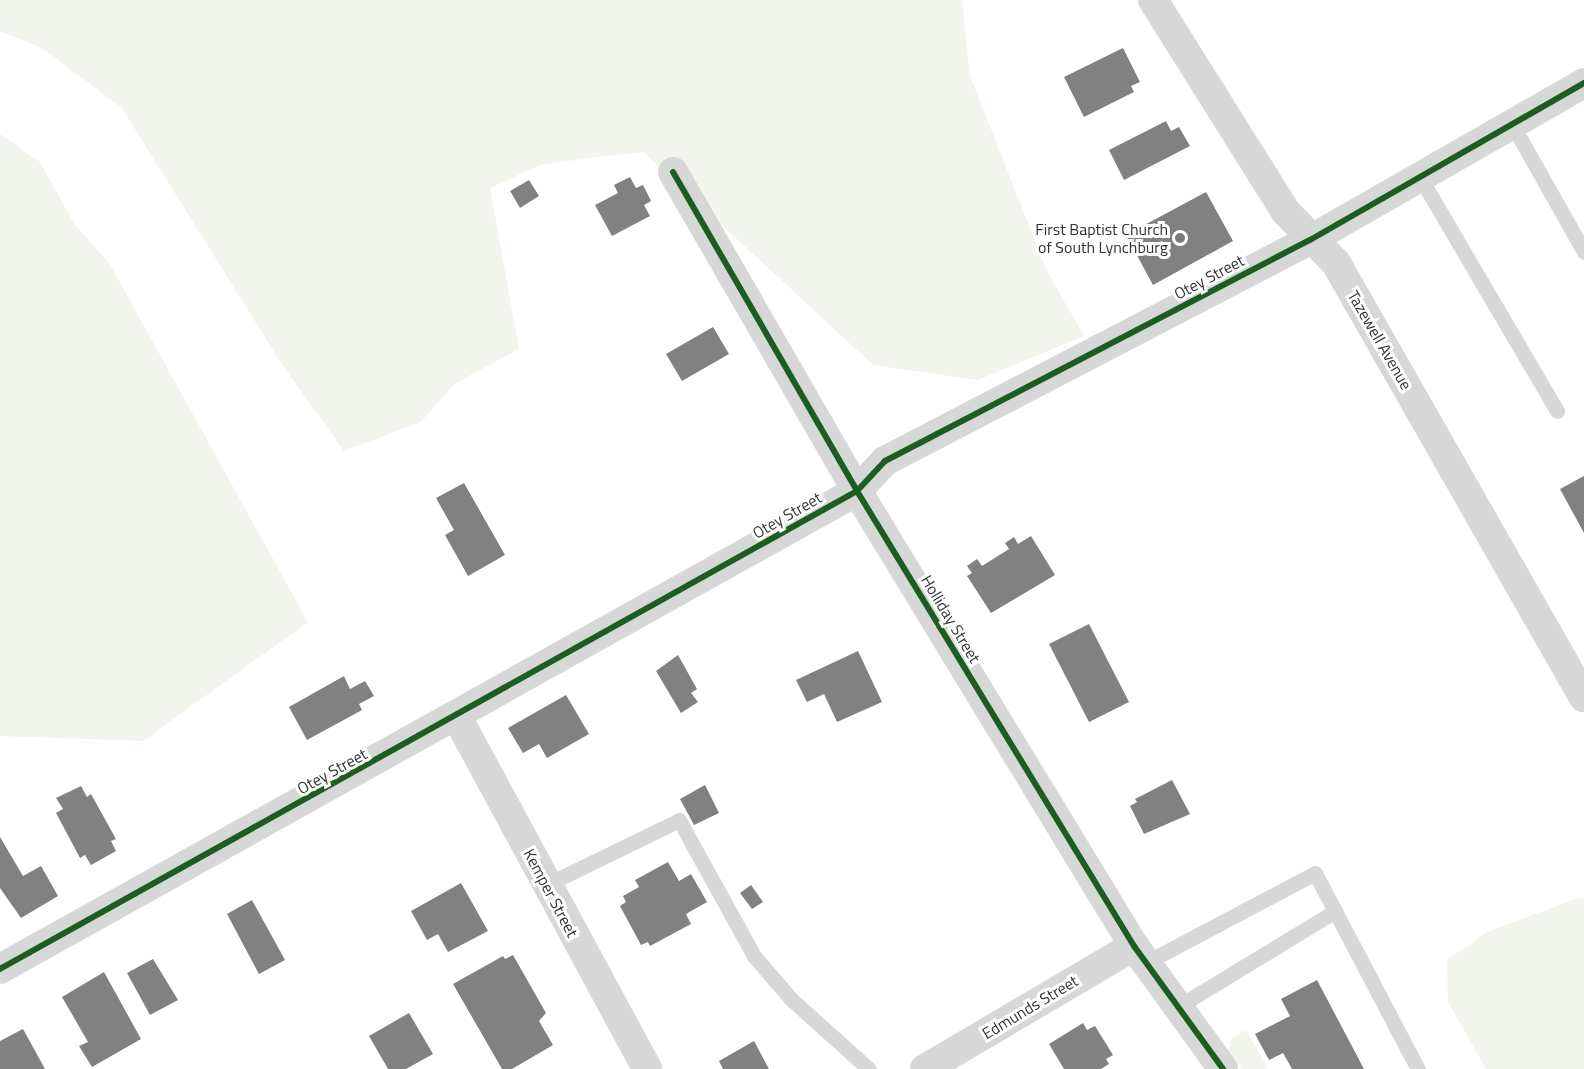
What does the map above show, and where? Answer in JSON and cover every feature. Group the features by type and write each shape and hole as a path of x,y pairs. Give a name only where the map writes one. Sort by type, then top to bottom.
{"street":[{"name":"Tazewell Avenue","path":"1153,0 1286,212 1310,240 1336,263 1584,697"},
{"name":"Otey Street","path":"0,969 457,717 856,490 885,461 1310,240 1421,179 1584,83"},
{"name":"Holliday Street","path":"673,172 856,490 1140,954 1223,1069"},
{"name":"Kemper Street","path":"457,717 647,1069"},
{"name":"Edmunds Street","path":"926,1069 1140,954"}],"lane":[{"path":"1512,124 1584,252"},
{"path":"1421,179 1557,411"},
{"path":"546,885 679,820 754,956 792,1000 869,1069"},
{"path":"1140,954 1315,873 1418,1069"},
{"path":"1179,1006 1335,911"}],"shaded area":[{"path":"0,0 962,0 970,76 1047,271 1084,336 978,380 873,365 643,152 540,165 490,188 519,349 454,384 421,422 344,451 281,363 121,107 42,48 0,31"},
{"path":"0,134 40,162 75,225 109,263 308,622 143,741 0,736"},
{"path":"1578,898 1584,898 1584,1069 1486,1069 1448,1002 1447,960 1487,932"},
{"path":"1246,1030 1268,1069 1241,1069 1228,1050 1232,1038"}],"building":[{"path":"1123,48 1140,82 1131,86 1134,92 1084,117 1064,77"},
{"path":"1166,121 1171,131 1179,127 1190,146 1124,180 1109,150"},
{"path":"630,177 636,188 643,185 651,201 644,205 650,216 612,236 595,205 618,193 614,185"},
{"path":"529,180 539,196 520,208 510,191"},
{"name":"First Baptist Church of South Lynchburg","path":"1206,192 1233,241 1153,285 1126,235"},
{"path":"713,327 729,354 682,381 666,354"},
{"path":"1584,476 1584,533 1560,489"},
{"path":"464,483 505,555 468,576 445,535 454,530 436,498"},
{"path":"1031,536 1055,575 991,613 967,576 972,573 967,566 977,559 982,566 1009,549 1005,543 1014,537 1018,544"},
{"path":"1089,624 1129,702 1089,722 1049,644"},
{"path":"858,651 882,702 837,722 824,694 807,702 796,680"},
{"path":"678,655 697,689 691,693 698,702 681,713 656,671"},
{"path":"344,676 350,689 365,681 374,696 359,704 362,710 307,740 289,707"},
{"path":"566,695 589,734 547,758 539,744 523,753 508,728"},
{"path":"1172,780 1190,814 1144,834 1130,806 1137,802 1135,799"},
{"path":"705,785 719,813 694,825 680,799"},
{"path":"81,786 87,797 91,794 116,839 111,841 116,851 91,865 85,855 80,858 56,813 63,809 56,798"},
{"path":"0,837 23,876 41,866 58,896 21,918 0,888"},
{"path":"668,862 679,881 691,874 707,902 686,914 691,924 650,946 648,942 641,945 620,906 626,902 623,896 639,887 635,880"},
{"path":"461,883 488,931 448,952 438,934 427,940 411,911"},
{"path":"751,885 763,902 752,909 740,893"},
{"path":"252,900 285,960 259,974 227,914"},
{"path":"513,955 546,1013 539,1021 553,1045 512,1069 502,1069 453,984 503,956 505,959"},
{"path":"153,959 178,1000 150,1015 127,973"},
{"path":"104,972 141,1039 92,1067 79,1046 88,1042 62,997"},
{"path":"1317,980 1364,1069 1292,1069 1283,1053 1269,1060 1255,1034 1290,1016 1281,999"},
{"path":"409,1013 433,1054 406,1069 388,1069 369,1036"},
{"path":"1083,1023 1087,1030 1095,1026 1113,1055 1106,1059 1109,1064 1101,1069 1064,1069 1049,1044"},
{"path":"23,1029 45,1069 0,1069 0,1041"},
{"path":"754,1041 769,1069 723,1069 719,1061"}],"cycle path":[{"path":"0,969 857,491 885,461 1310,240 1584,83"},
{"path":"673,172 857,491 1134,946 1223,1069"}],"place":[{"name":"First Baptist Church of South Lynchburg","path":"1180,238"}]}
